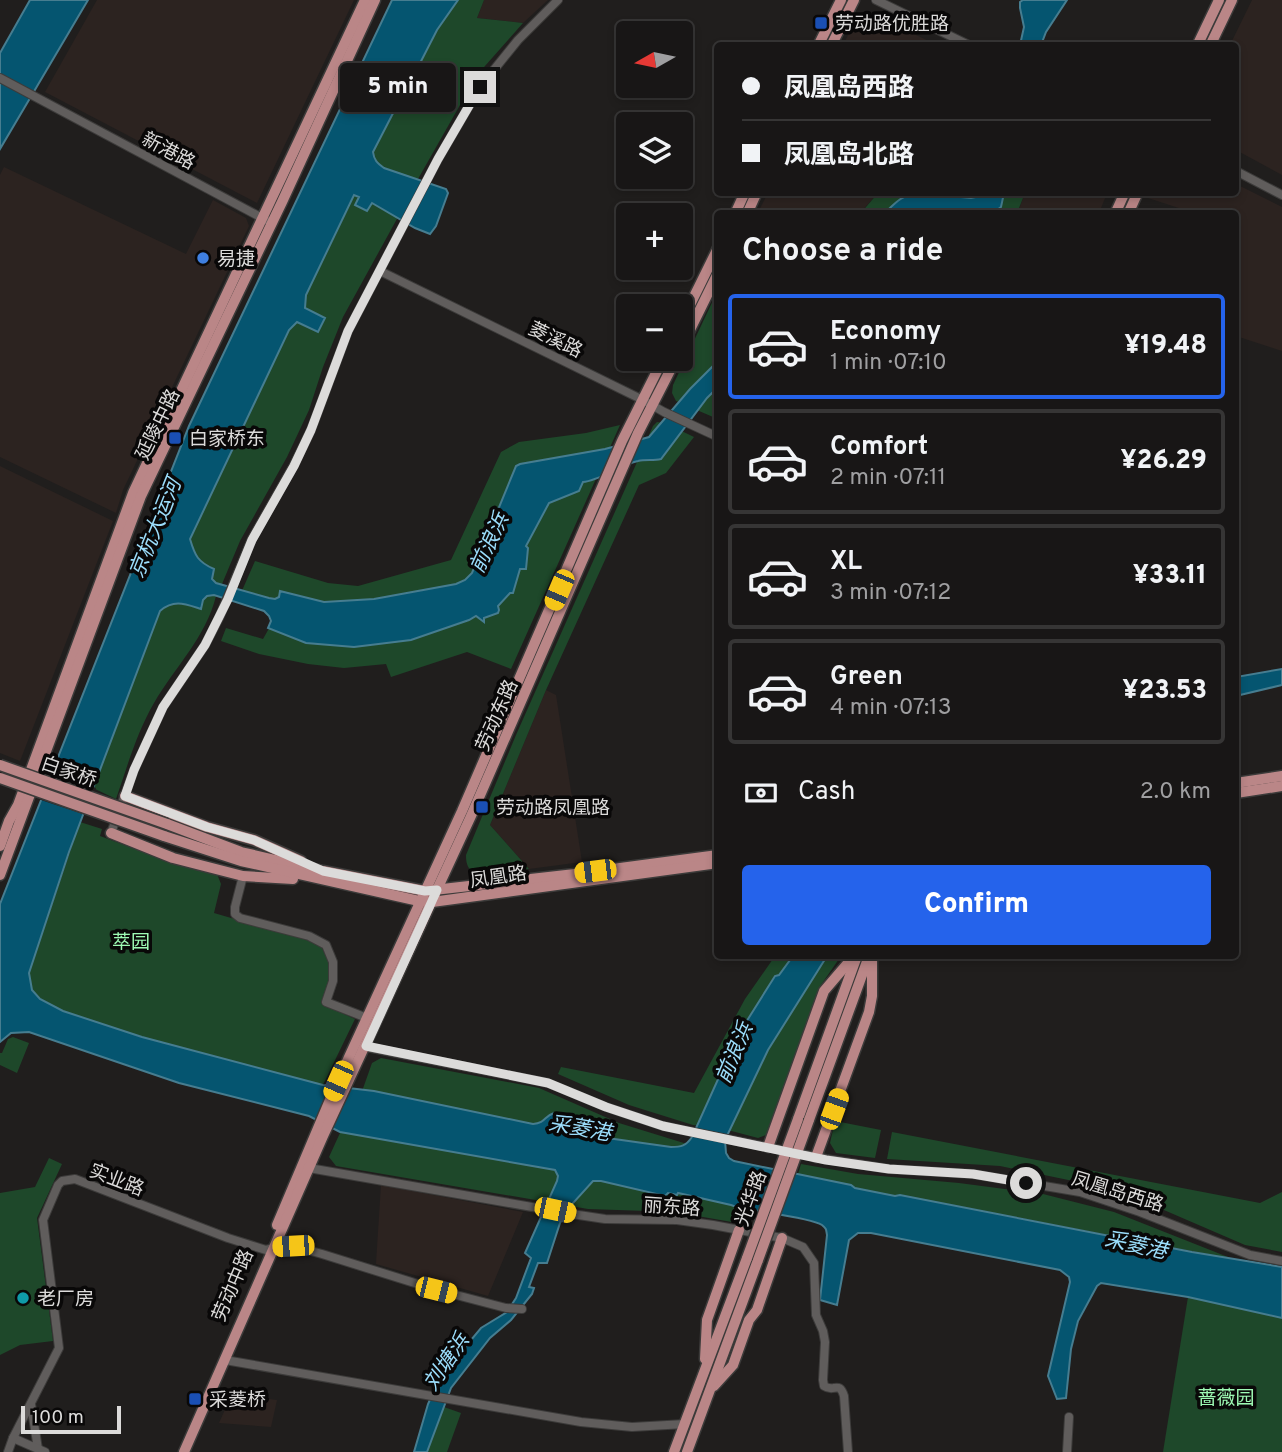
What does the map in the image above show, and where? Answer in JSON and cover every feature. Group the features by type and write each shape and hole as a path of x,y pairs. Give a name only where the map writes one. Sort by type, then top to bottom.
{"main road":[{"name":"延陵中路","path":"0,875 141,496 365,0"},
{"name":"延陵中路","path":"0,846 18,805 133,494 374,0"},
{"path":"820,42 841,0"},
{"path":"833,42 854,0"},
{"path":"1199,42 1219,0"},
{"path":"1212,42 1232,0"},
{"path":"693,299 714,256"},
{"path":"693,324 714,281"},
{"name":"劳动东路","path":"319,1134 360,1045 432,902 493,767 638,433 659,371"},
{"name":"劳动东路","path":"360,1045 367,1018 462,811 622,442 668,371"},
{"name":"白家桥","path":"0,765 167,824"},
{"path":"1239,783 1282,776"},
{"name":"白家桥","path":"0,778 163,836"},
{"path":"1239,793 1282,786"},
{"path":"125,796 207,827 254,840 322,875"},
{"name":"凤凰路","path":"167,824 241,852 322,875"},
{"path":"111,833 173,858 243,876 322,875"},
{"name":"凤凰路","path":"163,836 241,861 422,896 432,902 714,864"},
{"name":"凤凰路","path":"422,896 437,890 714,856"},
{"path":"768,1147 824,991 852,959"},
{"name":"光华路","path":"803,1120 854,959"},
{"name":"光华路","path":"687,1452 710,1391 752,1259 803,1120 869,959"},
{"path":"816,1157 869,1012 872,996 870,959"},
{"name":"劳动中路","path":"178,1452 309,1168 319,1134"},
{"name":"劳动中路","path":"184,1452 319,1134"},
{"path":"705,1371 707,1320 739,1230"},
{"path":"710,1391 733,1364 749,1320 757,1310 782,1238"},
{"name":"光华路","path":"674,1452 752,1259"}],"street":[{"path":"111,833 134,770 163,707 205,645 228,599 252,540 311,430 348,331 426,182 480,87 518,40 558,0"},
{"path":"876,0 963,42"},
{"name":"新港路","path":"0,78 267,220"},
{"path":"1239,173 1282,195"},
{"name":"菱溪路","path":"380,271 714,434"},
{"path":"243,876 235,914 240,918 309,936 326,945 333,962 333,981 327,1002 367,1018"},
{"name":"凤凰岛西路","path":"360,1045 548,1083 618,1112 682,1130 889,1169 973,1174 1080,1192 1250,1255 1282,1261"},
{"name":"丽东路","path":"309,1168 605,1219 677,1220 782,1238 803,1247 814,1263 816,1315 825,1342 824,1386 839,1387 842,1390 848,1452"},
{"name":"实业路","path":"8,1452 59,1348 43,1220 62,1181 75,1179 228,1238 270,1249"},
{"path":"270,1249 293,1246 436,1290 506,1308 522,1309"},
{"path":"225,1360 581,1422 632,1427 685,1423"},
{"path":"31,1403 41,1451"},
{"path":"1067,1452 1069,1417"},
{"path":"13,1438 41,1451"}],"shaded area":[{"path":"97,0 354,0 257,203 45,92"},
{"path":"484,0 548,0 523,23 477,18"},
{"path":"1252,0 1282,0 1282,175 1239,152 1239,42 1231,42"},
{"path":"865,13 874,15 931,42 845,42 855,22"},
{"path":"4,167 186,254 213,200 246,218 249,226 123,490 116,513 0,457 0,175"},
{"path":"1239,186 1282,207 1282,351 1239,337 1239,210 1185,210 1148,198 1239,196"},
{"path":"766,196 875,196 863,210 759,210"},
{"path":"1024,196 1106,196 1100,210 1019,210"},
{"path":"0,466 113,521 20,761 0,753"},
{"path":"546,690 556,695 582,862 529,869 490,825"},
{"path":"381,1185 523,1212 488,1296 376,1264"},
{"path":"232,1394 277,1400 271,1427 219,1423"}],"green space":[{"path":"458,0 484,0 477,18 523,23 477,75 418,179 390,171 377,163 373,152 437,30"},
{"path":"355,194 367,211 372,202 398,217 343,317 309,410 287,457 240,541 222,584 216,583 212,579 214,569 198,558 189,540 289,330 297,321 318,332 325,319 304,308 306,295"},
{"path":"875,196 1024,196 1018,210 863,210"},
{"path":"714,298 714,416 676,401 672,393 680,371 693,371 693,343"},
{"path":"657,422 694,437 666,473 639,485 546,690 490,825 529,869 476,874 468,866 466,855 516,735"},
{"path":"620,425 511,669 467,652 391,677 386,664 344,668 308,664 259,654 221,641 226,628 263,639 276,616 241,593 255,561 328,583 358,586 451,560 501,452 519,442 586,433"},
{"path":"207,595 216,596 205,625 148,714 116,799 93,788 160,611 175,604 201,609"},
{"name":"萃园","path":"80,822 102,829 100,836 168,861 217,874 221,884 214,913 307,940 322,948 329,963 329,982 322,1004 355,1019 323,1085 142,1037 63,1011 36,996 29,983 29,973"},
{"path":"773,959 839,959 821,985 766,1135 758,1138 724,1129 693,1125 629,1105 558,1074 561,1067 694,1093 745,999"},
{"path":"13,1037 29,1043 17,1073 0,1065 0,1053 8,1039"},
{"path":"381,1058 539,1088 619,1123 687,1144 686,1154 360,1097 372,1063"},
{"path":"835,1121 881,1130 875,1158 836,1153 830,1143"},
{"path":"345,1122 757,1200 749,1225 647,1211 588,1209 336,1166 329,1157"},
{"path":"892,1132 1260,1203 1282,1192 1282,1252 1245,1245 1150,1204 1083,1183 1000,1166 887,1159"},
{"path":"49,1158 62,1164 37,1218 53,1341 20,1345 0,1355 0,1193 35,1187"},
{"path":"801,1164 858,1174 1043,1194 1114,1212 1233,1259 855,1188 798,1174"},
{"name":"蔷薇园","path":"1188,1297 1282,1318 1282,1452 1163,1452"},
{"path":"444,1407 461,1413 447,1452 427,1452"}],"water":[{"path":"30,0 88,0 0,149 0,53"},
{"path":"392,0 458,0 437,30 416,71 417,77 412,89 404,92 373,152 376,161 384,168 446,189 448,193 436,226 430,234 372,203 367,211 355,205 359,197 354,195 306,295 305,308 325,318 318,332 297,322 289,330 190,539 198,558 214,569 212,579 216,583 269,598 279,597 280,591 324,602 374,599 456,584 472,573 516,466 605,449 649,437 714,365 714,391 661,459 631,463 583,482 579,491 549,503 526,546 526,569 520,569 513,593 498,606 498,613 484,618 484,622 476,616 411,640 354,647 306,643 268,628 271,621 264,611 214,595 203,600 201,609 175,604 160,611 69,852 29,973 32,990 40,999 63,1011 142,1037 323,1085 374,1091 533,1124 554,1113 560,1116 563,1126 572,1133 675,1147 685,1144 692,1137 738,1035 775,976 779,975 791,959 825,959 768,1050 725,1140 729,1158 895,1196 1282,1267 1282,1318 1188,1297 1101,1283 1078,1321 1071,1349 1066,1398 1057,1399 1048,1376 1070,1282 1069,1277 1060,1270 871,1233 858,1233 849,1240 837,1305 820,1300 827,1235 822,1225 789,1216 751,1212 678,1193 668,1193 665,1196 593,1181 573,1203 560,1223 547,1263 538,1263 529,1287 534,1288 532,1294 511,1320 490,1338 451,1388 427,1452 414,1452 428,1404 440,1377 481,1328 507,1312 516,1298 531,1258 525,1253 557,1181 555,1170 340,1132 309,1116 179,1083 29,1032 11,1033 0,1042 0,904 189,426"},
{"path":"1067,0 1042,42 1021,42 1024,27 1020,2"},
{"path":"907,196 1003,196 1001,207 997,210 888,210"},
{"path":"1282,669 1282,685 1239,695 1239,676"}],"pier":[{"path":"49,772 96,788 86,815 38,799"}],"place":[{"name":"劳动路优胜路","path":"821,23"},
{"name":"易捷","path":"203,258"},
{"name":"白家桥东","path":"175,438"},
{"name":"劳动路凤凰路","path":"482,807"},
{"name":"老厂房","path":"23,1298"},
{"name":"采菱桥","path":"195,1399"}],"route":[{"path":"480,87 438,159 348,331 311,430 294,466 252,540 228,599 205,645 163,707 125,796 207,827 254,840 323,871 425,891 437,890 366,1046 548,1083 606,1107 663,1126 826,1160 889,1169 973,1174 1026,1183"}],"water label":[{"name":"京杭大运河","path":"155,528"},
{"name":"前浪浜","path":"489,543"},
{"name":"前浪浜","path":"734,1053"},
{"name":"采菱港","path":"580,1128"},
{"name":"采菱港","path":"1136,1245"},
{"name":"刘塘浜","path":"446,1362"}]}
